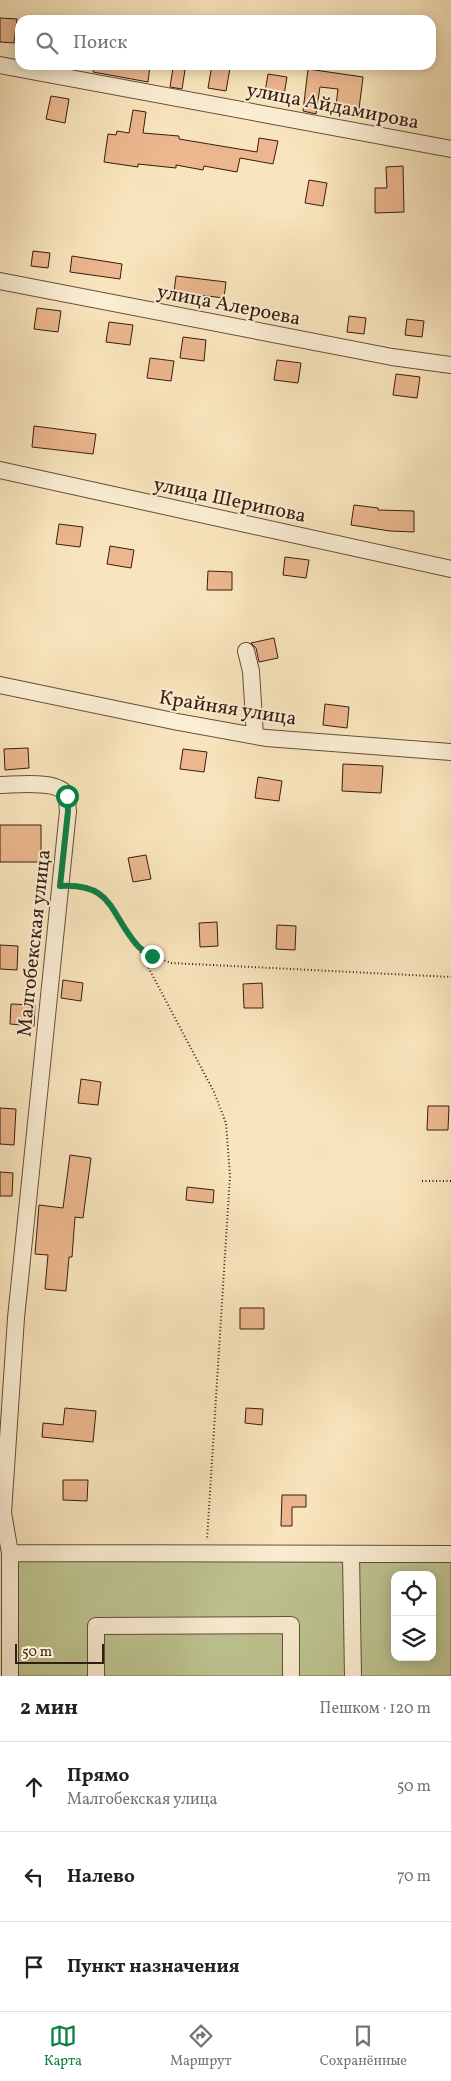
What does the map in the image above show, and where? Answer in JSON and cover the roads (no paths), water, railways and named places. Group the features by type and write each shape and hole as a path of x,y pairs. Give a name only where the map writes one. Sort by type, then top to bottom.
{"street":[{"name":"улица Айдамирова","path":"0,65 15,68"},
{"name":"улица Айдамирова","path":"27,70 451,149"},
{"name":"улица Алероева","path":"0,281 392,357 451,365"},
{"name":"улица Шерипова","path":"0,470 451,569"},
{"path":"246,651 251,671 255,736"},
{"name":"Крайняя улица","path":"0,685 255,736 451,752"},
{"name":"Малгобекская улица","path":"0,785 45,784 60,788 67,796 68,811 16,1318 3,1512 10,1553 10,1676"},
{"path":"10,1553 206,1555 451,1554"},
{"path":"351,1555 353,1676"},
{"path":"96,1676 96,1626 291,1625 291,1676"}]}
